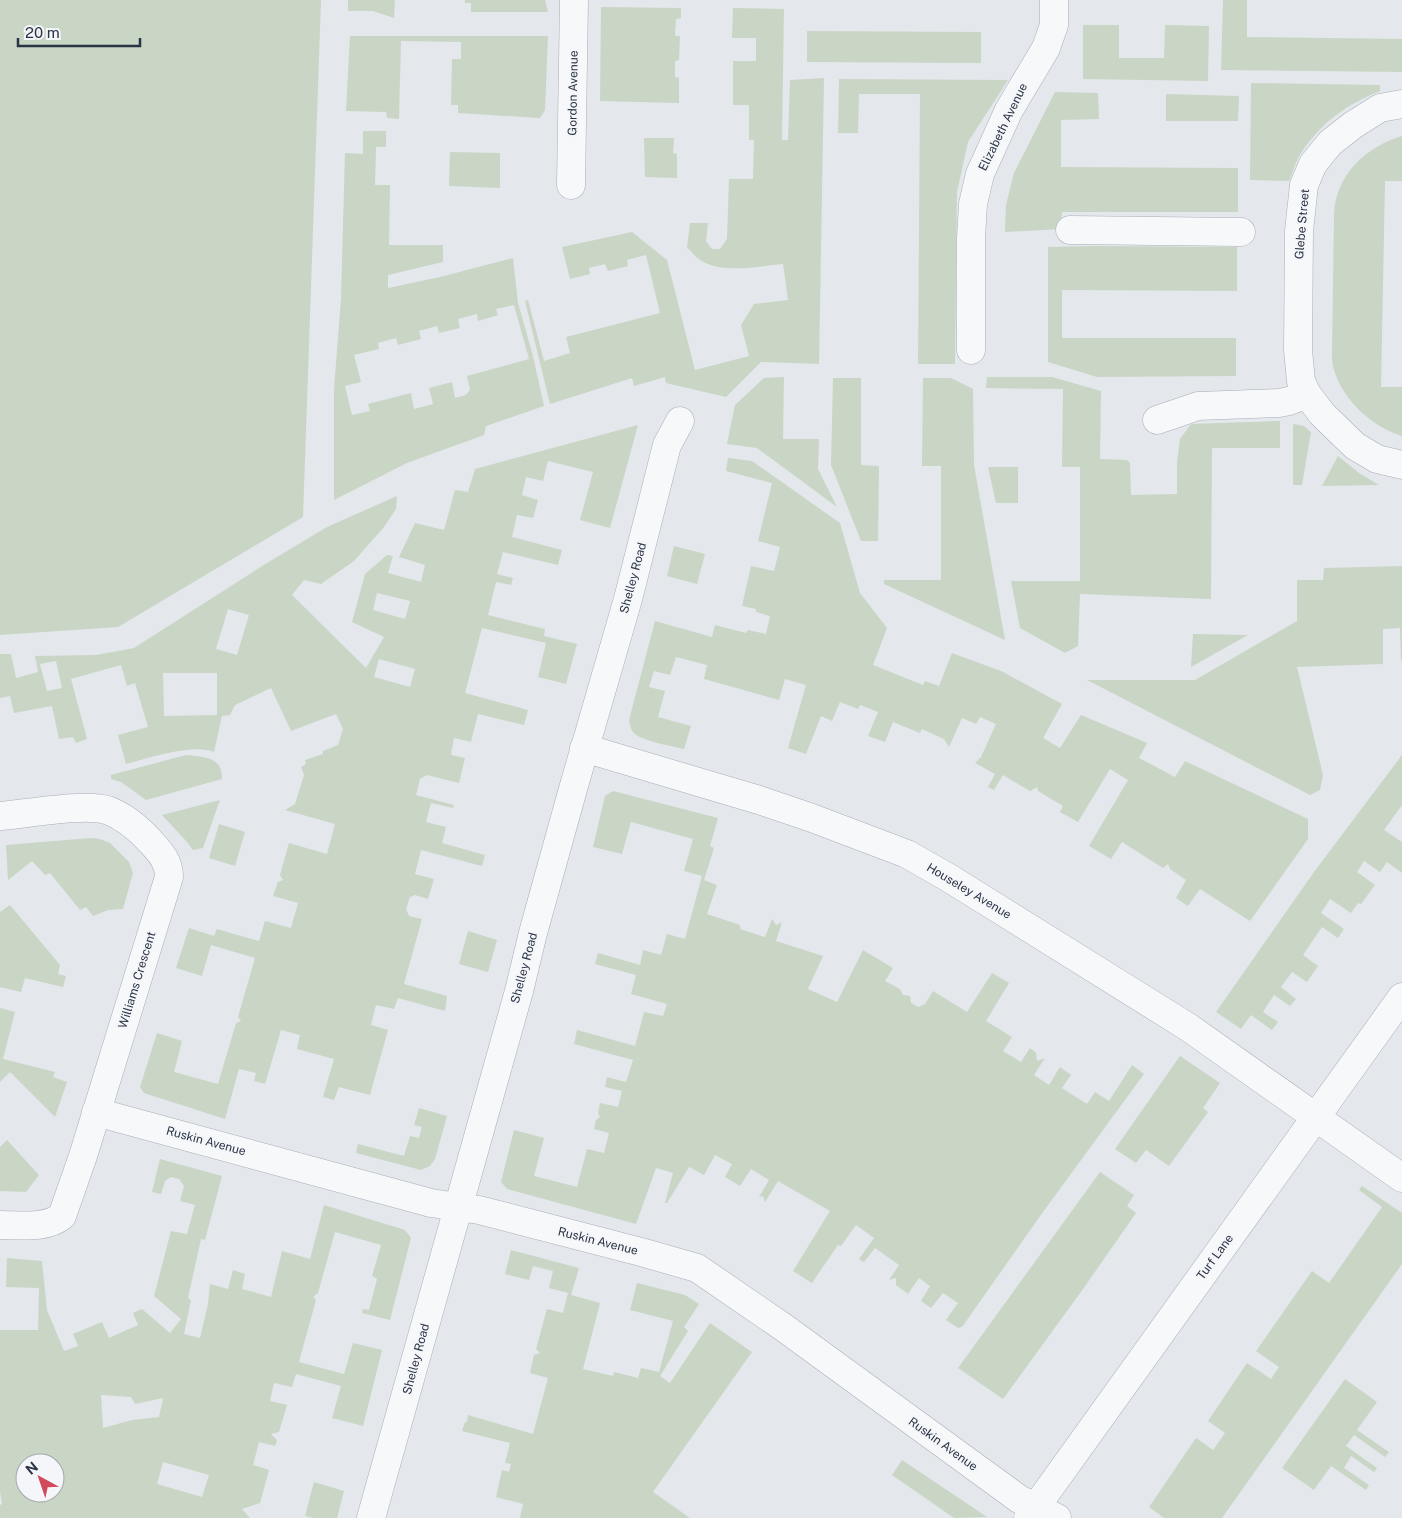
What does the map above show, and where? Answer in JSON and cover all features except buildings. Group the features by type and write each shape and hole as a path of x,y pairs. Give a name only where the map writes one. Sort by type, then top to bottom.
{"street":[{"name":"Gordon Avenue","path":"571,185 574,0"},
{"name":"Elizabeth Avenue","path":"971,350 971,238 973,204 980,174 1009,110 1046,48 1054,25 1054,0"},
{"name":"Glebe Street","path":"1402,104 1380,108 1353,125 1330,143 1313,164 1304,185 1299,231 1298,350 1300,376 1307,394 1322,414 1355,446 1377,459 1402,465"},
{"path":"1070,230 1241,232"},
{"path":"1157,420 1198,406 1279,403 1307,394"},
{"name":"Shelley Road","path":"371,1518 584,748 628,599 667,445 680,420"},
{"name":"Houseley Avenue","path":"584,748 759,800 906,854 949,878 1188,1027 1290,1098 1314,1118 1402,1178"},
{"name":"Williams Crescent","path":"0,816 90,808 105,810 122,817 146,836 165,858 169,867 169,877 62,1216 48,1224 26,1226 0,1224"},
{"name":"Turf Lane","path":"1040,1514 1314,1118 1402,997"},
{"name":"Ruskin Avenue","path":"96,1112 431,1203 480,1210 697,1268 783,1327 1040,1514"}],"green space":[{"path":"0,0 321,0 303,517 118,627 0,635"},
{"path":"348,0 395,0 394,18 373,11 348,11"},
{"path":"465,0 545,0 548,12 471,12 471,3 465,3"},
{"path":"1223,0 1247,0 1247,37 1402,39 1402,72 1221,70"},
{"path":"601,7 681,8 681,18 676,19 675,36 680,36 679,60 675,61 675,77 679,78 679,103 600,101"},
{"path":"733,8 784,9 782,140 788,140 790,80 824,78 819,364 761,362 726,397 666,383 665,377 634,386 632,378 550,404 525,301 528,300 544,361 570,353 566,337 660,313 646,255 627,260 628,266 608,271 605,264 589,268 590,274 570,279 562,247 632,232 667,260 695,370 749,356 741,325 754,304 788,300 783,264 742,268 720,267 702,261 687,248 690,223 708,223 706,241 712,249 720,249 727,239 729,179 753,179 754,140 749,140 749,105 733,105 733,61 756,61 756,38 732,38"},
{"path":"1083,25 1119,25 1119,58 1164,58 1165,25 1209,26 1208,81 1083,79"},
{"path":"807,31 981,32 981,63 807,62"},
{"path":"350,36 548,36 545,110 540,118 458,113 458,105 451,105 452,59 461,59 461,42 401,41 399,119 387,118 386,112 346,111"},
{"path":"839,79 1008,80 968,142 957,192 955,364 918,364 920,94 859,94 858,133 838,133"},
{"path":"1251,83 1380,85 1380,91 1356,102 1325,125 1300,155 1289,181 1250,180"},
{"path":"1055,92 1098,93 1099,119 1061,120 1061,167 1238,168 1238,212 1062,212 1060,229 1005,232 1006,205 1014,173"},
{"path":"1166,94 1239,96 1238,121 1166,121"},
{"path":"363,131 386,131 386,147 376,147 375,185 390,185 389,245 443,245 443,262 388,275 388,288 513,258 518,303 533,356 544,406 486,426 484,435 407,463 334,500 334,389 341,299 345,153 363,154","holes":["514,305 529,359 467,376 470,390 466,395 455,398 452,382 429,388 433,404 414,409 411,393 368,404 370,411 352,415 345,386 361,382 354,355 379,349 378,343 396,338 398,345 421,339 419,331 437,326 439,333 460,328 458,319 477,314 478,321 498,315 496,309"]},
{"path":"1402,136 1402,181 1385,181 1381,387 1402,387 1402,436 1380,426 1360,411 1352,402 1338,381 1333,366 1332,354 1334,214 1340,186 1355,164 1365,155 1376,147"},
{"path":"644,138 674,138 673,153 677,154 677,178 645,177"},
{"path":"450,152 500,153 500,188 449,186"},
{"path":"1048,247 1237,247 1237,291 1062,290 1062,338 1236,338 1236,376 1097,377 1048,362"},
{"path":"784,377 783,439 819,439 818,469 837,507 757,448 727,444 735,405 764,378"},
{"path":"987,377 1052,377 1101,391 1100,459 1127,460 1130,463 1131,495 1177,494 1177,462 1180,439 1191,424 1280,421 1280,448 1212,448 1211,599 1080,594 1078,646 1065,653 1020,628 1011,581 1080,581 1080,467 1062,467 1063,389 986,388"},
{"path":"833,378 861,378 861,465 879,466 878,541 861,541 831,465"},
{"path":"923,378 951,378 973,389 974,465 1005,640 884,584 884,580 941,580 941,466 922,466"},
{"path":"1293,424 1304,426 1311,432 1302,485 1293,485"},
{"path":"638,425 610,528 580,520 593,472 548,461 543,481 526,477 522,495 538,500 533,518 517,515 512,537 562,550 558,565 503,552 497,574 513,578 511,585 496,582 488,615 545,629 544,636 577,644 566,684 538,677 546,643 482,628 465,693 528,710 524,725 478,714 471,742 454,738 451,755 465,758 459,783 427,775 420,779 416,795 454,805 453,808 431,803 426,822 446,827 442,843 485,855 482,866 421,850 415,874 434,879 428,899 415,895 410,897 406,909 409,916 422,919 404,984 447,996 445,1011 398,998 394,1009 376,1005 371,1025 388,1030 370,1095 339,1087 334,1100 323,1097 334,1059 297,1049 300,1035 281,1030 265,1084 254,1081 256,1073 239,1069 225,1119 144,1093 140,1087 157,1033 182,1041 174,1072 218,1084 236,1023 241,1021 238,1017 255,958 211,945 202,976 176,968 189,928 214,936 217,929 259,941 265,921 291,928 298,903 273,896 278,882 283,880 280,875 289,843 327,854 335,824 285,810 295,804 304,775 301,767 306,764 305,760 323,754 323,751 338,745 343,729 336,714 291,731 271,688 235,705 230,715 222,716 214,752 195,749 183,750 126,764 118,735 148,727 135,683 127,686 121,665 71,679 87,739 76,743 73,737 59,739 52,706 14,713 10,696 0,698 0,654 11,654 16,678 38,672 35,656 96,655 134,648 327,527 397,496 396,509 384,527 354,561 321,584 304,580 292,595 366,668 384,637 352,622 365,574 387,555 393,556 388,573 421,582 425,565 399,557 415,523 444,530 455,490 468,492 475,469","holes":["377,593 410,601 405,619 373,610","228,609 249,615 237,655 216,649","379,659 415,669 410,687 374,677","56,661 62,688 47,691 40,664","163,673 217,673 217,715 164,716"]},
{"path":"1338,456 1359,473 1379,485 1322,486"},
{"path":"728,458 752,461 840,523 860,593 887,628 873,665 923,685 925,681 939,686 952,653 1001,671 1062,704 1043,738 1060,748 1081,715 1147,743 1139,758 1175,777 1185,761 1308,819 1308,839 1250,921 1200,889 1188,906 1176,898 1186,880 1170,869 1168,864 1163,868 1122,842 1111,859 1089,846 1128,780 1110,769 1078,822 1060,812 1063,806 1038,791 1037,787 1030,791 1003,775 994,790 988,787 995,774 975,763 981,757 996,724 980,717 976,724 962,718 949,747 944,739 922,729 920,733 893,722 885,742 868,736 878,712 860,705 858,709 840,702 832,721 821,716 806,754 788,748 806,685 785,679 779,700 704,679 707,665 676,657 670,675 654,671 649,687 665,691 658,717 691,726 684,749 649,741 633,732 629,720 655,621 712,637 715,625 746,633 748,630 766,634 770,616 756,612 756,609 742,606 751,566 774,571 780,547 758,541 772,483 726,471"},
{"path":"988,467 1018,467 1018,503 996,503"},
{"path":"674,546 705,554 697,584 667,576"},
{"path":"1402,566 1401,661 1400,628 1383,629 1383,664 1297,667 1323,775 1320,790 1310,795 1087,680 1195,680 1297,621 1297,580 1323,580 1324,568"},
{"path":"1193,634 1248,635 1191,667"},
{"path":"186,755 211,759 219,766 222,779 146,800 121,782 111,779 111,775"},
{"path":"1402,755 1402,805 1384,830 1402,842 1402,873 1387,862 1380,872 1364,861 1357,872 1375,885 1361,904 1358,903 1351,913 1330,899 1321,913 1344,929 1338,938 1322,927 1303,955 1318,966 1307,982 1292,972 1281,987 1296,999 1290,1006 1274,995 1263,1012 1278,1022 1272,1030 1251,1015 1241,1029 1216,1012 1314,872"},
{"path":"613,791 718,818 710,846 714,848 704,880 717,885 707,914 740,925 740,929 765,937 772,919 776,925 782,922 776,941 823,956 808,989 837,1002 863,950 893,968 885,981 900,989 903,995 910,996 911,1003 918,1007 925,1004 933,991 967,1012 992,973 1009,983 986,1021 1012,1037 1003,1051 1021,1062 1030,1048 1036,1053 1037,1061 1045,1058 1034,1075 1049,1085 1060,1067 1071,1075 1062,1088 1087,1104 1095,1092 1109,1101 1132,1065 1144,1074 962,1327 958,1328 946,1320 958,1303 943,1293 931,1308 921,1301 930,1286 919,1278 908,1294 896,1285 896,1278 889,1280 899,1265 875,1248 864,1262 859,1259 874,1238 856,1225 841,1246 838,1245 812,1283 793,1271 830,1211 778,1181 765,1202 763,1196 759,1197 769,1180 751,1169 740,1186 725,1177 732,1164 715,1155 704,1175 689,1167 667,1203 665,1203 673,1173 656,1168 636,1224 507,1189 501,1182 514,1130 544,1138 534,1176 577,1187 587,1149 604,1153 609,1133 594,1129 596,1120 600,1117 598,1113 600,1103 618,1107 622,1091 605,1087 607,1077 626,1082 633,1060 574,1044 577,1030 635,1046 644,1012 663,1016 667,1004 631,994 636,975 595,964 598,953 640,965 643,950 661,955 667,934 685,939 702,876 684,871 693,839 631,822 622,854 593,847 605,796"},
{"path":"220,800 203,848 193,850 162,815"},
{"path":"219,824 245,832 235,866 209,858"},
{"path":"91,838 110,843 129,862 133,873 123,909 108,910 93,916 86,907 80,910 50,873 45,875 32,861 8,880 6,845"},
{"path":"10,905 60,965 58,974 66,976 63,987 25,978 21,992 0,987 0,912"},
{"path":"468,931 497,940 488,972 459,964"},
{"path":"0,1008 15,1012 3,1059 55,1072 53,1077 67,1082 55,1117 10,1072 0,1082"},
{"path":"1180,1056 1220,1083 1203,1108 1208,1112 1169,1166 1146,1150 1136,1163 1115,1149"},
{"path":"419,1108 447,1116 435,1159 430,1166 421,1170 356,1153 358,1144 404,1156 410,1136 419,1138 422,1127 414,1125"},
{"path":"7,1140 39,1175 26,1192 0,1191 0,1147"},
{"path":"160,1159 222,1176 205,1240 201,1239 188,1298 191,1300 184,1334 200,1338 208,1304 210,1284 228,1289 233,1270 245,1274 242,1289 271,1297 282,1251 310,1259 324,1205 405,1230 411,1238 390,1320 362,1313 363,1309 369,1310 377,1279 372,1276 381,1245 335,1232 318,1293 313,1297 316,1300 299,1362 344,1374 353,1343 382,1350 363,1426 332,1418 341,1386 296,1374 292,1387 274,1383 270,1401 287,1405 279,1432 271,1434 277,1440 275,1446 259,1442 253,1465 269,1470 260,1503 242,1509 250,1518 0,1518 0,1505 2,1504 0,1491 0,1330 38,1330 39,1288 6,1287 7,1258 42,1261 47,1310 64,1351 78,1346 73,1334 102,1322 109,1338 138,1325 133,1313 142,1309 170,1333 181,1319 154,1296 171,1231 187,1234 195,1205 180,1201 184,1186 179,1179 171,1177 165,1181 161,1194 152,1192","holes":["101,1395 131,1397 135,1404 163,1398 159,1417 132,1420 103,1428","163,1462 209,1475 202,1497 157,1484"]},
{"path":"1100,1172 1134,1195 1127,1206 1136,1213 1003,1399 958,1368"},
{"path":"1362,1186 1402,1213 1402,1264 1222,1518 1164,1518 1149,1507 1196,1438 1213,1450 1225,1433 1208,1421 1247,1363 1271,1379 1279,1367 1256,1351 1312,1271 1329,1283 1382,1207 1359,1190"},
{"path":"511,1250 579,1268 571,1295 600,1303 583,1369 613,1376 614,1372 638,1378 641,1368 659,1372 673,1321 630,1310 637,1283 685,1295 699,1304 684,1327 688,1331 660,1376 670,1383 710,1323 752,1352 653,1492 690,1518 520,1518 523,1504 496,1497 502,1470 509,1472 511,1464 505,1463 510,1443 462,1431 465,1422 467,1422 468,1415 533,1434 548,1378 530,1373 534,1355 540,1353 536,1349 547,1309 563,1313 568,1293 549,1288 553,1271 533,1266 529,1280 505,1274"},
{"path":"1345,1379 1377,1402 1357,1430 1389,1452 1385,1457 1354,1435 1346,1446 1377,1468 1374,1472 1351,1456 1344,1468 1369,1485 1366,1490 1331,1466 1314,1490 1282,1468"},
{"path":"902,1460 987,1517 954,1518 892,1475"},
{"path":"314,1482 344,1491 337,1518 305,1516"}]}
